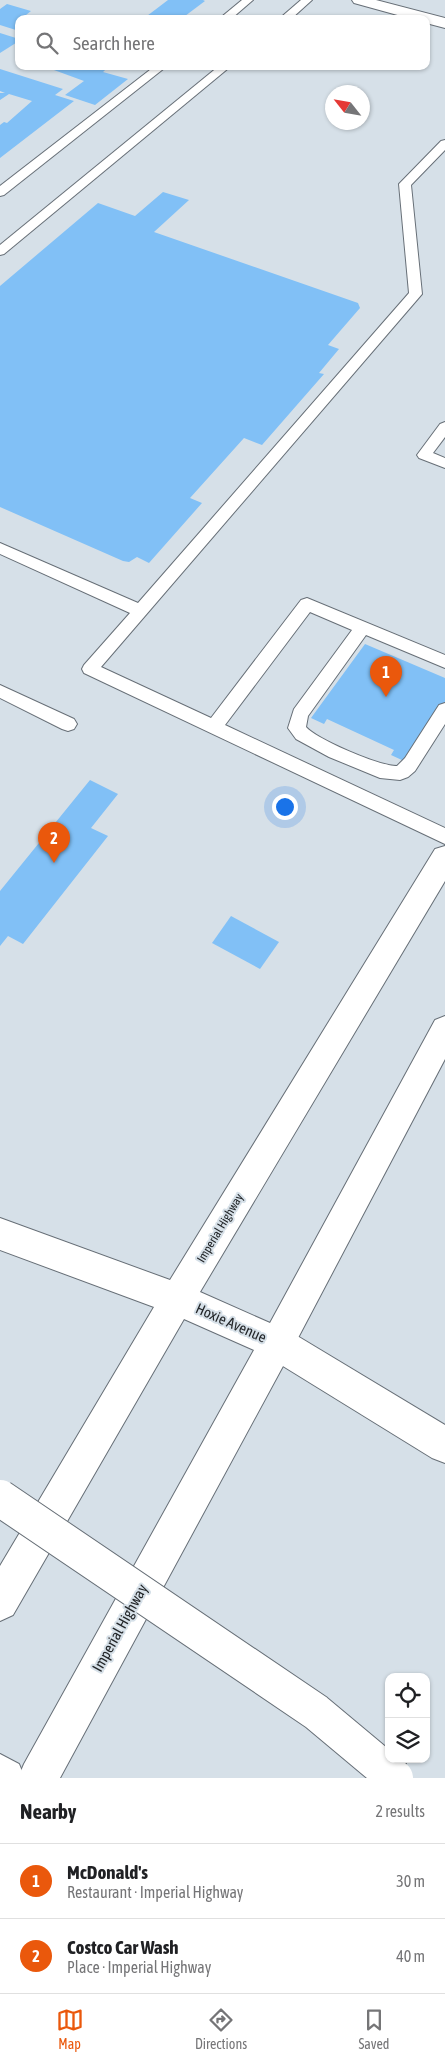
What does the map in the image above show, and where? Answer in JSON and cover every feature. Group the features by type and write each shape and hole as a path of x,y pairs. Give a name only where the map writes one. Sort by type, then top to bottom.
{"main road":[{"path":"359,0 415,15"},
{"path":"430,19 445,23"},
{"name":"Imperial Highway","path":"0,1602 177,1299 445,857"},
{"name":"Imperial Highway","path":"38,1778 445,1030"},
{"name":"Hoxie Avenue","path":"0,1234 177,1299 276,1343 445,1445"},
{"path":"0,1498 316,1712 395,1778"},
{"path":"0,1774 5,1778"}],"lane":[{"path":"229,15 248,0"},
{"path":"289,15 307,0"},
{"path":"0,192 157,70"},
{"path":"0,250 221,70"},
{"path":"445,143 405,184 416,294 90,669 445,836"},
{"path":"445,427 424,455 445,463"},
{"path":"0,548 141,611"},
{"path":"214,727 308,604 445,662"},
{"path":"364,627 300,714 297,728 302,734 383,773 399,774 412,763 445,710"},
{"path":"0,691 68,724"}],"building":[{"path":"168,0 205,1 186,15 148,15"},
{"path":"7,4 31,11 26,15 15,15 15,30 0,25 0,9"},
{"path":"0,33 15,38 15,44 0,53"},
{"path":"0,69 63,89 55,95 74,101 0,158 0,125 4,122 7,123 32,101 9,94 0,100 0,93 5,93 0,91"},
{"path":"54,70 105,70 103,72 128,79 95,105 65,95 84,81"},
{"path":"163,192 189,200 154,232 358,303 360,308 328,345 339,349 319,373 324,374 262,445 244,438 190,498 202,503 149,563 137,557 129,562 0,507 0,286 98,203 135,216"},
{"path":"365,644 445,678 445,705 404,761 391,755 394,750 327,719 324,724 311,718"},
{"path":"90,780 118,794 91,828 108,836 23,944 8,936 0,946 0,891"},
{"path":"231,916 279,942 260,969 212,943"}],"place":[{"name":"McDonald's","path":"386,697"},
{"name":"Costco Car Wash","path":"54,863"}]}
